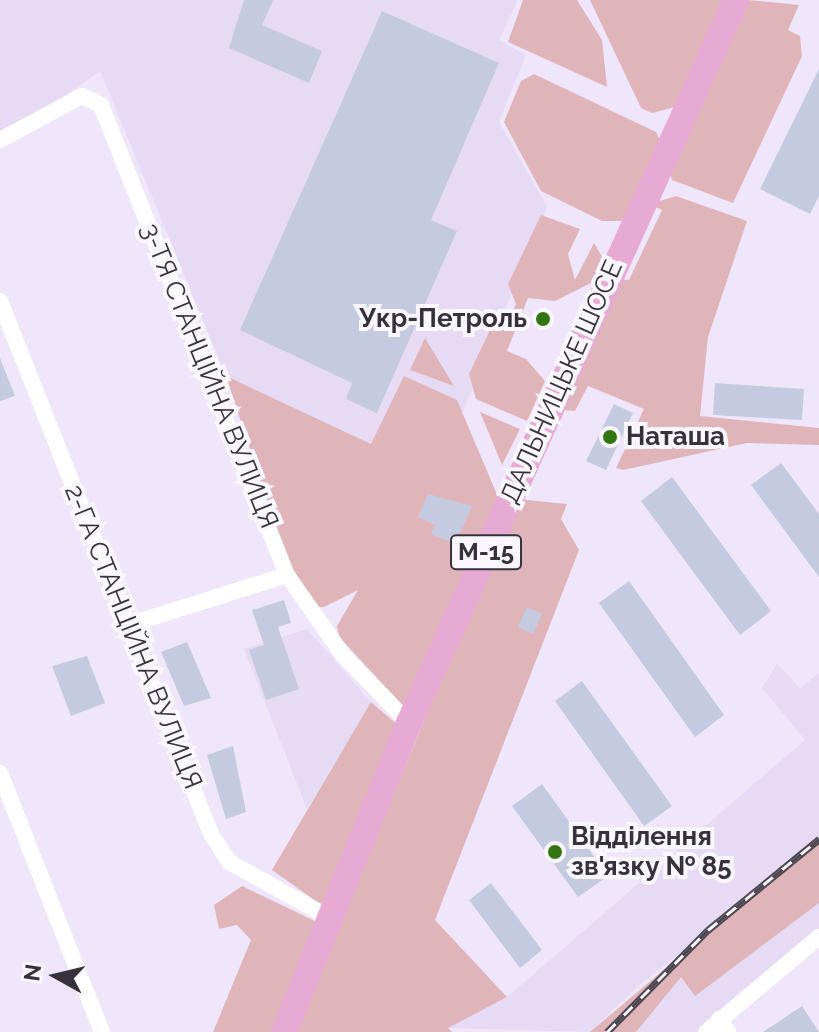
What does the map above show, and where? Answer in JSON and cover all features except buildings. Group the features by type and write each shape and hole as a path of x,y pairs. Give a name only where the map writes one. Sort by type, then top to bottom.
{"main road":[{"name":"ДАЛЬНИЦЬКЕ ШОСЕ","path":"284,1032 409,723 736,0"}],"street":[{"name":"3-ТЯ СТАНЦІЙНА ВУЛИЦЯ","path":"0,140 82,96 101,105 287,575 343,655 409,723"},
{"name":"2-ГА СТАНЦІЙНА ВУЛИЦЯ","path":"0,301 211,834 229,862 330,918"},
{"path":"128,625 287,575"},
{"path":"0,773 102,1032"},
{"path":"706,1032 723,1025 819,937"}],"shaded area":[{"path":"0,0 518,0 499,40 526,55 499,122 547,207 437,475 226,376 100,71 0,141"},
{"path":"523,0 577,0 602,40 607,87 508,42"},
{"path":"590,0 724,0 679,106 652,113 641,108"},
{"path":"748,0 799,5 788,30 800,36 802,56 733,203 672,180 669,167"},
{"path":"534,74 656,132 661,142 627,221 602,221 541,191 504,122 521,81"},
{"path":"676,196 747,221 708,337 700,416 819,428 819,445 747,443 623,470 616,468 644,409 588,386 575,411 553,409 613,279 629,280 662,210 650,204"},
{"path":"541,215 580,229 568,254 575,280 594,243 606,263 597,280 555,301 528,298 507,351 526,359 545,381 527,421 476,399 469,374 490,330 504,329 516,304 508,284"},
{"path":"425,338 454,386 410,370"},
{"path":"226,376 371,444 404,376 457,400 498,497 407,710 339,637 337,626 358,590 324,607 302,608"},
{"path":"480,412 520,429 502,465"},
{"path":"516,499 567,504 561,519 579,550 435,920 507,997 448,1028 452,1032 295,1032"},
{"path":"307,629 371,702 307,809 244,649"},
{"path":"777,664 800,688 819,673 819,845 638,986 590,1032 447,1028 507,997 805,740 762,688"},
{"path":"371,702 399,726 327,909 272,870"},
{"path":"819,839 819,903 695,996 681,977 636,1032 590,1032"},
{"path":"242,886 319,923 276,1032 213,1032 251,940 237,925 219,929 214,905"},
{"path":"819,903 819,930 697,1032 636,1032 681,976 696,995"}],"railway":[{"path":"607,1032 708,930 819,839"}],"place":[{"name":"Укр-Петроль","path":"543,319"},
{"name":"Наташа","path":"610,437"},
{"name":"Відділення зв'язку № 85","path":"555,852"}]}
